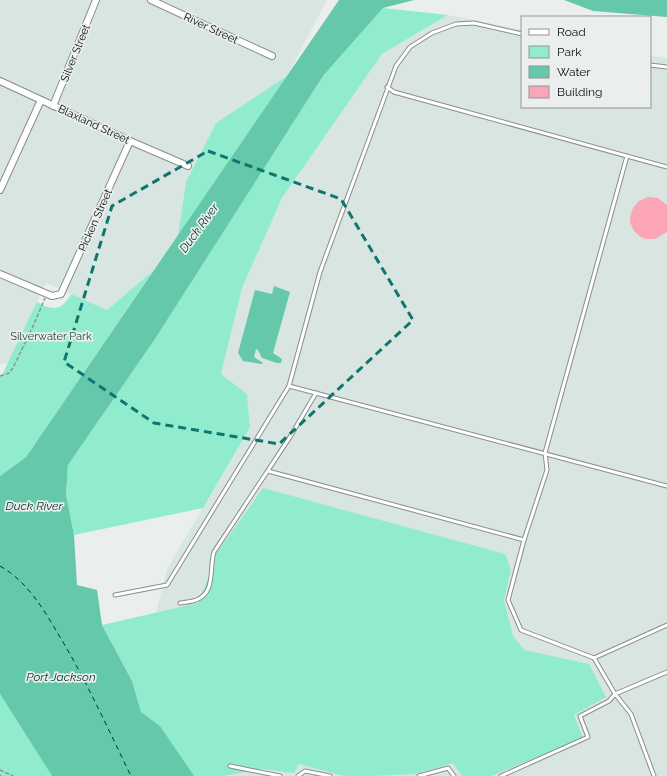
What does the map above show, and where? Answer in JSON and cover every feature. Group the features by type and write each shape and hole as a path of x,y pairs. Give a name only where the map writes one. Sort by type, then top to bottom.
{"street":[{"name":"Silver Street","path":"53,106 96,0"},
{"name":"River Street","path":"151,0 272,56"},
{"name":"Blaxland Street","path":"0,81 188,166"},
{"path":"0,190 41,100"},
{"name":"Picken Street","path":"46,294 56,296 61,294 65,288 130,141"},
{"path":"0,274 46,294"}],"lane":[{"path":"115,595 167,585 289,386 320,272 396,66 410,47 432,33 456,24 474,23 521,34"},
{"path":"651,65 667,67"},
{"path":"387,87 394,92 418,99 667,167"},
{"path":"627,156 546,454 547,470 524,540 508,600 521,630 594,658 615,694 631,714 654,776"},
{"path":"289,386 667,486"},
{"path":"180,603 196,600 205,595 210,587 211,560 214,552 290,437 316,393"},
{"path":"268,471 524,540"},
{"path":"594,658 667,625"},
{"path":"501,776 588,736 580,716 609,701 615,694 667,672"},
{"path":"230,766 280,776"},
{"path":"419,776 448,768 454,776"},
{"path":"298,776 305,771 330,776"}],"path":[{"path":"0,376 9,373 13,368 34,324 46,294"},
{"path":"0,770 13,776"}],"highlighted area":[{"path":"208,151 341,199 413,320 279,444 154,423 64,362 112,206"}],"shaded area":[{"path":"0,0 327,0 287,76 216,123 186,182 178,236 153,271 107,310 46,283 9,362 0,365"},
{"path":"448,15 521,30 521,108 651,108 651,56 667,58 667,776 195,776 139,680 167,569 250,427 247,394 221,374 242,288 282,198 382,54"}],"green space":[{"path":"383,8 448,15 382,54 282,198 242,288 221,374 247,394 250,427 203,508 74,535 66,494 68,465 155,339 323,76"},
{"path":"287,76 178,236 186,182 216,123"},
{"name":"Silverwater Park","path":"153,271 26,457 0,476 0,375 2,375 37,302 47,307 56,308 64,304 71,294 107,310"},
{"path":"263,488 505,554 511,570 504,600 513,636 524,650 589,664 606,697 574,715 583,738 491,776 462,776 453,763 415,774 344,776 299,764 294,773 262,769 224,776 193,776 141,712 132,681 102,625 198,603 209,576 214,557"},
{"path":"0,694 52,776 0,776"}],"water":[{"name":"Port Jackson","path":"339,0 414,0 383,8 323,76 155,339 68,465 66,494 74,535 77,585 97,590 102,625 132,681 141,712 160,726 194,776 52,776 0,694 0,476 26,457"},
{"path":"564,0 667,0 667,17 593,11"},
{"path":"274,286 290,292 273,353 282,359 281,363 262,358 256,349 254,357 263,363 262,364 243,361 238,353 255,290 272,294"}],"building":[{"path":"648,197 658,198 667,205 667,232 655,239 646,239 641,237 634,231 630,222 633,208 639,201"}],"ferry route":[{"path":"0,566 27,588 48,617 79,671 131,776"}],"water label":[{"name":"Duck River","path":"199,228"},
{"name":"Duck River","path":"34,506"}]}
